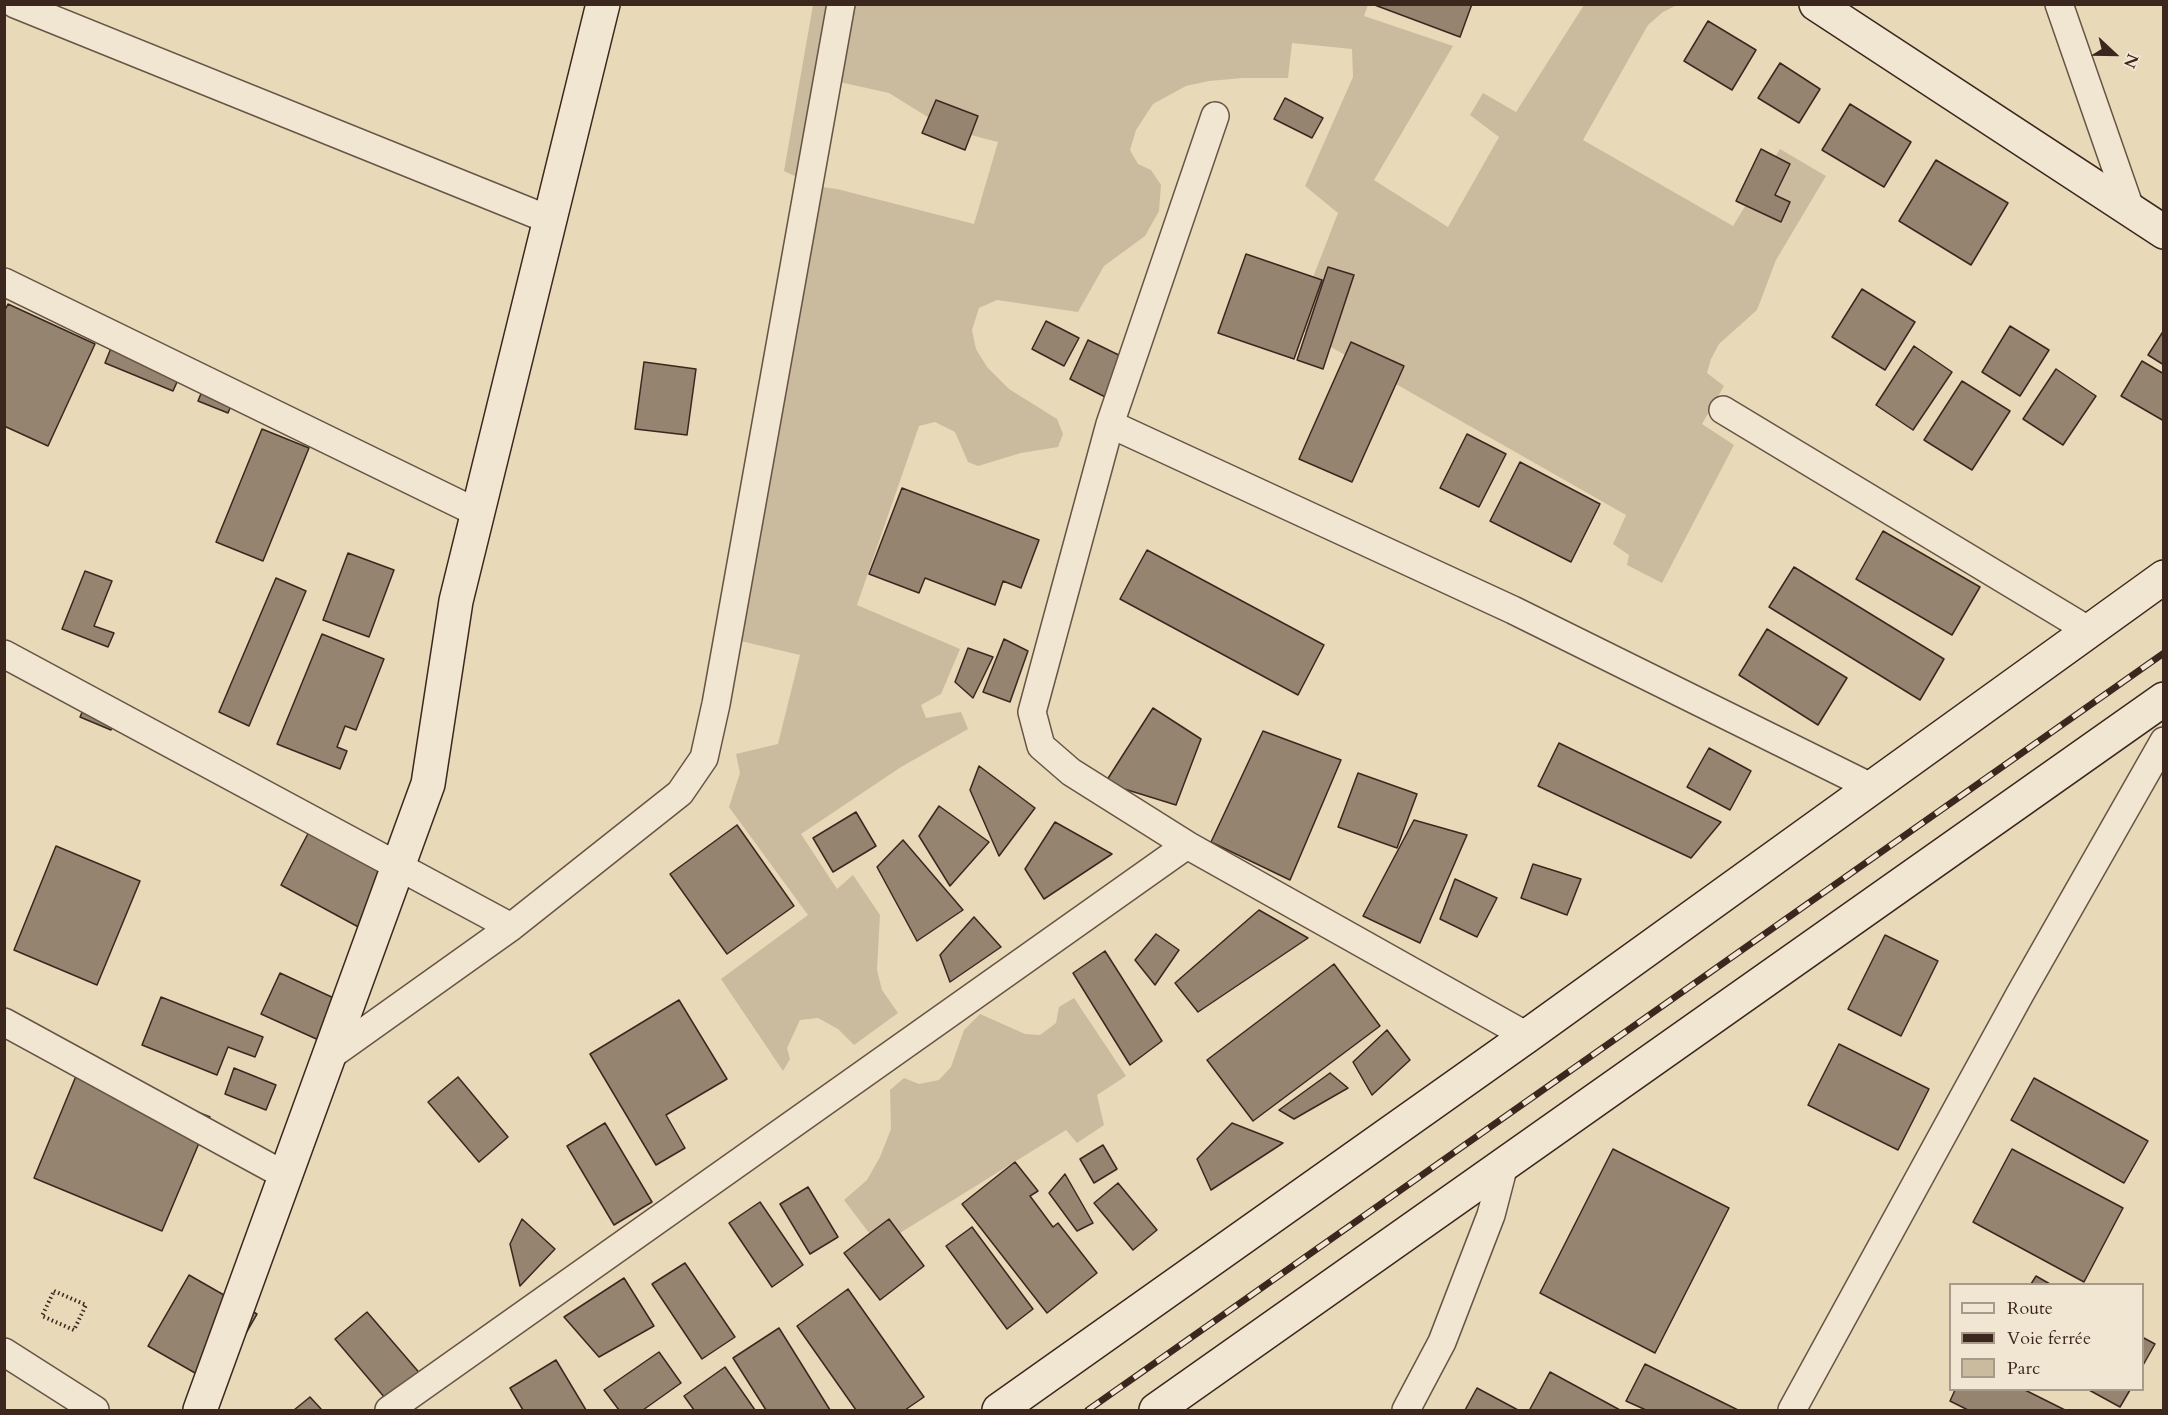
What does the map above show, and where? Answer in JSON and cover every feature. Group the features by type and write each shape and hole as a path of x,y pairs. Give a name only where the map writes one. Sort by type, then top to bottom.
{"main road":[{"path":"200,1410 428,784 456,602 603,4"},
{"path":"1816,4 2163,232"},
{"path":"999,1410 1527,1036 2163,577"},
{"path":"1156,1410 1503,1165 2160,709"}],"street":[{"path":"15,4 550,220"},
{"path":"330,1056 511,927 680,793 704,758 716,704 841,4"},
{"path":"2059,4 2131,210"},
{"path":"1215,116 1110,424 1032,712 1041,746 1071,772 1186,845 1527,1036"},
{"path":"4,282 478,513"},
{"path":"1723,410 2088,630"},
{"path":"1110,424 1513,610 1873,788"},
{"path":"4,654 511,927"},
{"path":"1792,1410 2020,994 2163,741"},
{"path":"389,1410 1186,845"},
{"path":"4,1022 286,1176"},
{"path":"1406,1410 1446,1331 1491,1215 1503,1165"},
{"path":"4,1352 95,1410"}],"path":[{"path":"54,1291 86,1305 74,1330 42,1316 54,1291"}],"green space":[{"path":"813,5 1368,5 1364,16 1453,46 1374,180 1448,227 1499,137 1470,115 1483,93 1516,112 1584,5 1677,5 1663,12 1648,25 1583,140 1733,226 1780,149 1826,176 1776,260 1757,310 1719,344 1711,359 1707,373 1724,386 1702,424 1734,445 1662,583 1627,565 1629,555 1613,544 1626,515 1294,326 1338,213 1305,186 1353,77 1352,49 1292,43 1288,78 1209,81 1186,86 1153,104 1136,130 1130,150 1138,164 1151,170 1161,185 1159,211 1145,236 1104,266 1078,312 997,300 979,308 972,330 976,349 987,367 1009,389 1057,419 1063,434 1058,447 1021,453 978,466 968,462 955,432 935,422 919,426 857,605 960,649 941,694 921,705 926,718 961,712 968,729 901,767 801,834 837,889 853,875 880,915 877,970 882,990 898,1013 854,1045 838,1029 818,1018 800,1020 787,1048 790,1059 783,1071 721,979 808,915 729,807 740,773 736,754 778,744 800,655 728,638 814,186 837,189 974,224 998,142 947,129 889,93 835,81 797,177 784,171"},
{"path":"1074,998 1126,1076 1097,1095 1104,1125 1077,1143 1066,1130 879,1246 844,1200 867,1180 880,1157 891,1129 890,1090 904,1078 919,1084 939,1080 951,1067 964,1030 980,1014 1025,1034 1040,1035 1056,1023 1059,1007"}],"building":[{"path":"1372,4 1472,4 1460,37"},
{"path":"1708,21 1756,50 1732,90 1684,61"},
{"path":"1780,63 1820,89 1799,123 1758,98"},
{"path":"1285,98 1323,118 1312,138 1274,119"},
{"path":"936,100 978,116 965,150 922,133"},
{"path":"1850,104 1911,142 1884,187 1822,150"},
{"path":"1761,149 1790,164 1775,195 1790,202 1781,222 1736,201"},
{"path":"1936,160 2008,203 1971,265 1899,221"},
{"path":"1246,254 1322,280 1294,359 1218,333"},
{"path":"1328,267 1354,275 1323,369 1297,360"},
{"path":"1862,289 1915,322 1885,370 1832,337"},
{"path":"8,304 95,344 48,446 4,426 4,312"},
{"path":"1046,321 1079,338 1064,366 1032,349"},
{"path":"2010,326 2049,350 2020,396 1982,372"},
{"path":"2164,330 2164,365 2148,355"},
{"path":"117,333 186,362 173,391 105,363"},
{"path":"1088,340 1129,360 1113,401 1070,379"},
{"path":"1351,342 1404,366 1352,482 1299,459"},
{"path":"1914,346 1952,372 1913,430 1876,405"},
{"path":"2142,361 2164,374 2164,421 2121,396"},
{"path":"644,362 696,369 687,435 635,429"},
{"path":"2056,369 2096,396 2063,445 2023,419"},
{"path":"209,374 239,386 228,413 198,401"},
{"path":"1962,381 2010,411 1972,470 1924,440"},
{"path":"262,429 309,448 263,561 216,542"},
{"path":"1467,434 1506,454 1479,507 1440,488"},
{"path":"1520,462 1600,504 1571,562 1490,521"},
{"path":"902,488 1039,540 1021,588 1003,581 995,605 925,578 919,593 869,574"},
{"path":"1883,531 1980,587 1952,635 1856,579"},
{"path":"1147,550 1324,645 1298,695 1120,599"},
{"path":"348,553 394,570 369,637 323,620"},
{"path":"1794,567 1944,659 1920,700 1769,607"},
{"path":"85,571 112,581 94,626 114,633 108,647 62,629"},
{"path":"276,578 306,591 249,726 219,712"},
{"path":"1767,629 1847,678 1818,725 1739,675"},
{"path":"322,634 384,659 356,730 345,726 337,747 347,751 340,769 277,744"},
{"path":"1004,639 1028,651 1010,702 983,692"},
{"path":"968,648 993,657 973,698 955,682"},
{"path":"90,694 121,708 111,730 80,717"},
{"path":"1153,708 1201,739 1176,805 1105,783"},
{"path":"1263,731 1341,760 1290,880 1211,842"},
{"path":"1559,743 1721,822 1691,858 1538,786"},
{"path":"1709,748 1751,771 1730,810 1687,787"},
{"path":"979,766 1035,808 999,856 970,790"},
{"path":"1358,773 1417,794 1397,848 1338,827"},
{"path":"939,806 989,842 950,886 919,836"},
{"path":"856,812 876,846 833,872 813,838"},
{"path":"1414,820 1467,835 1420,943 1363,916"},
{"path":"1055,822 1112,854 1044,899 1025,869"},
{"path":"737,825 794,906 727,954 670,874"},
{"path":"312,826 407,877 375,936 281,885"},
{"path":"903,840 963,910 917,941 877,867"},
{"path":"56,846 140,881 97,985 14,950"},
{"path":"1533,864 1581,879 1567,915 1521,898"},
{"path":"1455,879 1497,898 1477,937 1440,919"},
{"path":"1259,910 1308,938 1198,1012 1175,983"},
{"path":"974,917 1001,947 950,982 940,955"},
{"path":"1156,934 1179,950 1155,985 1135,960"},
{"path":"1885,935 1938,961 1901,1036 1848,1009"},
{"path":"1105,951 1162,1041 1130,1065 1073,973"},
{"path":"1334,964 1380,1026 1253,1121 1207,1060"},
{"path":"280,973 351,1006 332,1046 261,1014"},
{"path":"161,997 263,1037 255,1057 228,1047 217,1075 142,1045"},
{"path":"679,1000 727,1079 666,1115 685,1148 656,1165 590,1054"},
{"path":"1387,1030 1410,1060 1372,1095 1353,1062"},
{"path":"1839,1044 1929,1089 1898,1150 1808,1105"},
{"path":"81,1064 210,1117 162,1231 34,1178"},
{"path":"234,1068 276,1085 266,1110 225,1094"},
{"path":"1330,1073 1348,1088 1294,1119 1279,1110"},
{"path":"458,1077 508,1137 479,1162 428,1102"},
{"path":"2034,1078 2148,1141 2124,1183 2011,1120"},
{"path":"605,1123 652,1202 614,1225 567,1146"},
{"path":"1232,1123 1283,1143 1211,1190 1197,1159"},
{"path":"1103,1145 1117,1169 1094,1183 1080,1159"},
{"path":"1613,1149 1729,1208 1655,1353 1540,1293"},
{"path":"2012,1149 2123,1208 2084,1282 1973,1222"},
{"path":"1015,1162 1038,1191 1030,1196 1053,1227 1058,1223 1097,1273 1047,1313 962,1204"},
{"path":"1065,1174 1093,1223 1077,1231 1049,1193"},
{"path":"1118,1183 1157,1230 1133,1250 1094,1203"},
{"path":"808,1187 838,1237 810,1254 780,1204"},
{"path":"760,1202 803,1265 772,1287 729,1223"},
{"path":"522,1219 555,1249 520,1286 510,1244"},
{"path":"889,1219 924,1266 880,1300 844,1253"},
{"path":"972,1227 1033,1309 1007,1329 946,1246"},
{"path":"685,1263 735,1337 702,1359 652,1284"},
{"path":"189,1275 257,1314 216,1385 148,1346"},
{"path":"2036,1276 2048,1283 2032,1283"},
{"path":"624,1278 654,1326 599,1357 564,1317"},
{"path":"848,1289 924,1397 905,1410 856,1410 797,1326"},
{"path":"367,1312 423,1377 391,1405 335,1339"},
{"path":"779,1328 830,1410 766,1410 733,1358"},
{"path":"2144,1338 2155,1344 2144,1363"},
{"path":"659,1352 681,1383 643,1410 619,1410 604,1390"},
{"path":"556,1360 586,1410 523,1410 510,1388"},
{"path":"1645,1364 1738,1410 1646,1410 1626,1401"},
{"path":"725,1367 755,1410 694,1410 684,1396"},
{"path":"1550,1372 1620,1410 1530,1409"},
{"path":"1477,1388 1518,1410 1465,1410"},
{"path":"1955,1391 2027,1391 2065,1410 1968,1410 1950,1401"},
{"path":"2091,1391 2129,1391 2120,1407"},
{"path":"310,1397 322,1410 294,1410"}],"railway":[{"path":"1088,1410 2164,653"}]}
